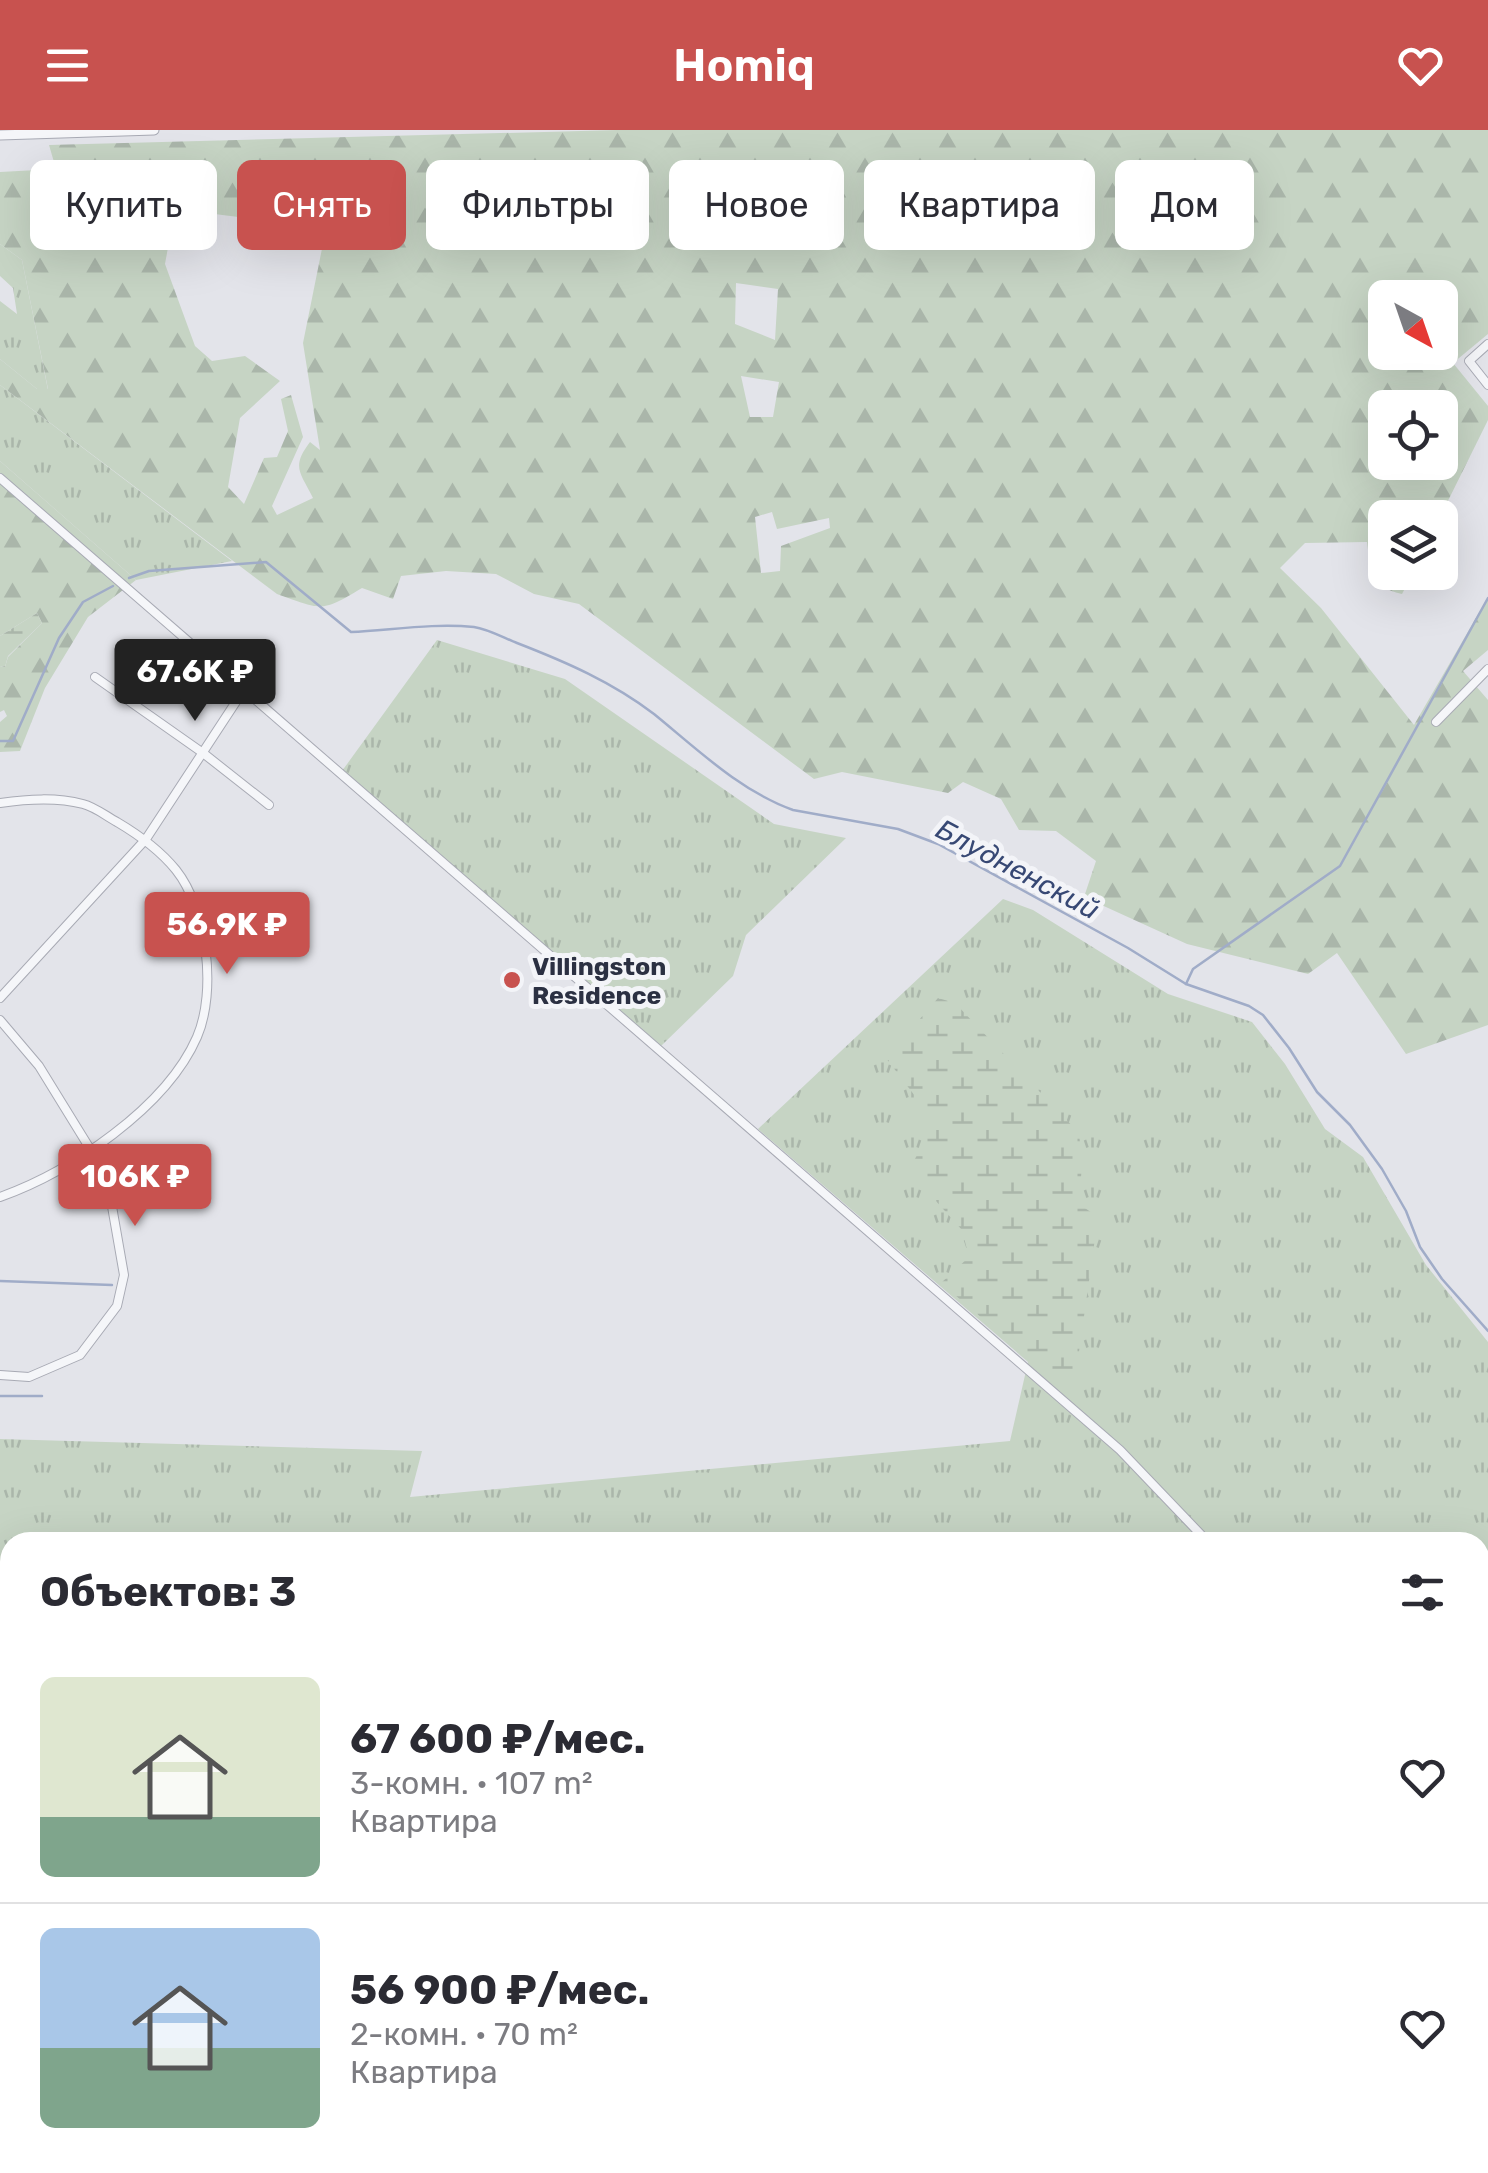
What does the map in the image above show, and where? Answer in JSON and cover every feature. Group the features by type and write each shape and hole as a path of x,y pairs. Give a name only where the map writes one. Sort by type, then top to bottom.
{"street":[{"path":"0,135 154,130"},
{"path":"1488,344 1468,360 1488,385"},
{"path":"0,478 1120,1450 1198,1532"},
{"path":"1436,722 1488,669"},
{"path":"95,677 269,805"},
{"path":"0,998 146,839 243,691"},
{"path":"0,803 36,798 86,804 146,839 178,872 199,914 208,976 198,1036 168,1082 92,1152 40,1183 0,1197"},
{"path":"0,1020 39,1066 92,1152 110,1194 124,1275 117,1306 80,1355 30,1377 0,1375"}],"green space":[{"path":"617,130 1488,130 1488,334 1458,359 1458,280 1368,280 1368,370 1458,369 1488,406 1488,420 1448,500 1368,500 1368,549 1367,542 1305,543 1280,568 1321,608 1414,725 1488,597 1488,650 1463,671 1488,700 1488,1025 1406,1054 1337,953 1308,974 1187,944 1084,897 1096,861 1056,831 1019,830 1001,799 963,782 948,793 842,772 814,779 579,604 534,594 496,574 446,571 401,576 393,599 362,588 338,602 321,606 277,594 0,385 0,359 37,389 48,389 22,260 0,244 0,172 30,170 30,250 168,250 165,264 195,346 212,361 245,356 280,381 240,418 228,487 244,504 264,458 277,457 288,431 281,399 291,395 303,437 272,506 277,515 313,498 299,464 310,442 320,450 303,343 322,250 406,250 406,160 237,160 237,217 217,214 217,160 53,160 49,145","holes":["736,283 778,289 775,340 735,324","741,376 779,382 773,417 750,417","772,512 777,529 829,518 830,528 781,546 780,571 761,573 755,517"]},
{"path":"0,244 22,260 48,390 37,389 0,359 0,301 17,314 13,288 0,276"},
{"path":"0,385 232,561 136,580 0,461"},
{"path":"0,461 136,580 88,617 45,688 20,751 0,752 0,722 7,716 4,710 0,712 0,666 5,667 8,657 42,623 37,613 0,636"},
{"path":"37,613 42,623 8,656 5,667 0,666 0,636"},
{"path":"437,640 565,679 774,824 846,838 746,935 733,976 661,1046 342,771"},
{"path":"1003,899 1033,910 1168,994 1252,1022 1285,1064 1325,1129 1363,1157 1426,1265 1488,1342 1488,1532 0,1532 0,1439 422,1451 410,1497 1010,1441 1028,1362 758,1129"},
{"path":"938,998 955,1003 1079,1133 1079,1204 1098,1217 1075,1380 1068,1392 941,1283 969,1257 962,1230 909,1171 934,1121 886,1058"}],"waterway":[{"name":"Блудненский","path":"129,578 149,571 266,562 351,632 443,626 490,632 571,665 622,692 720,768 774,802 793,810 898,829 938,844 1186,984 1249,1006 1263,1015 1317,1092 1350,1125 1382,1169 1406,1211 1420,1247 1442,1279 1488,1331"},
{"name":"Блудненский","path":"0,741 13,741 59,638 83,602 113,586"},
{"path":"1186,984 1193,969 1340,866 1488,598"},
{"path":"0,1281 112,1285"},
{"path":"0,1396 42,1396"}],"place":[{"name":"Villingston Residence","path":"512,980"}]}
